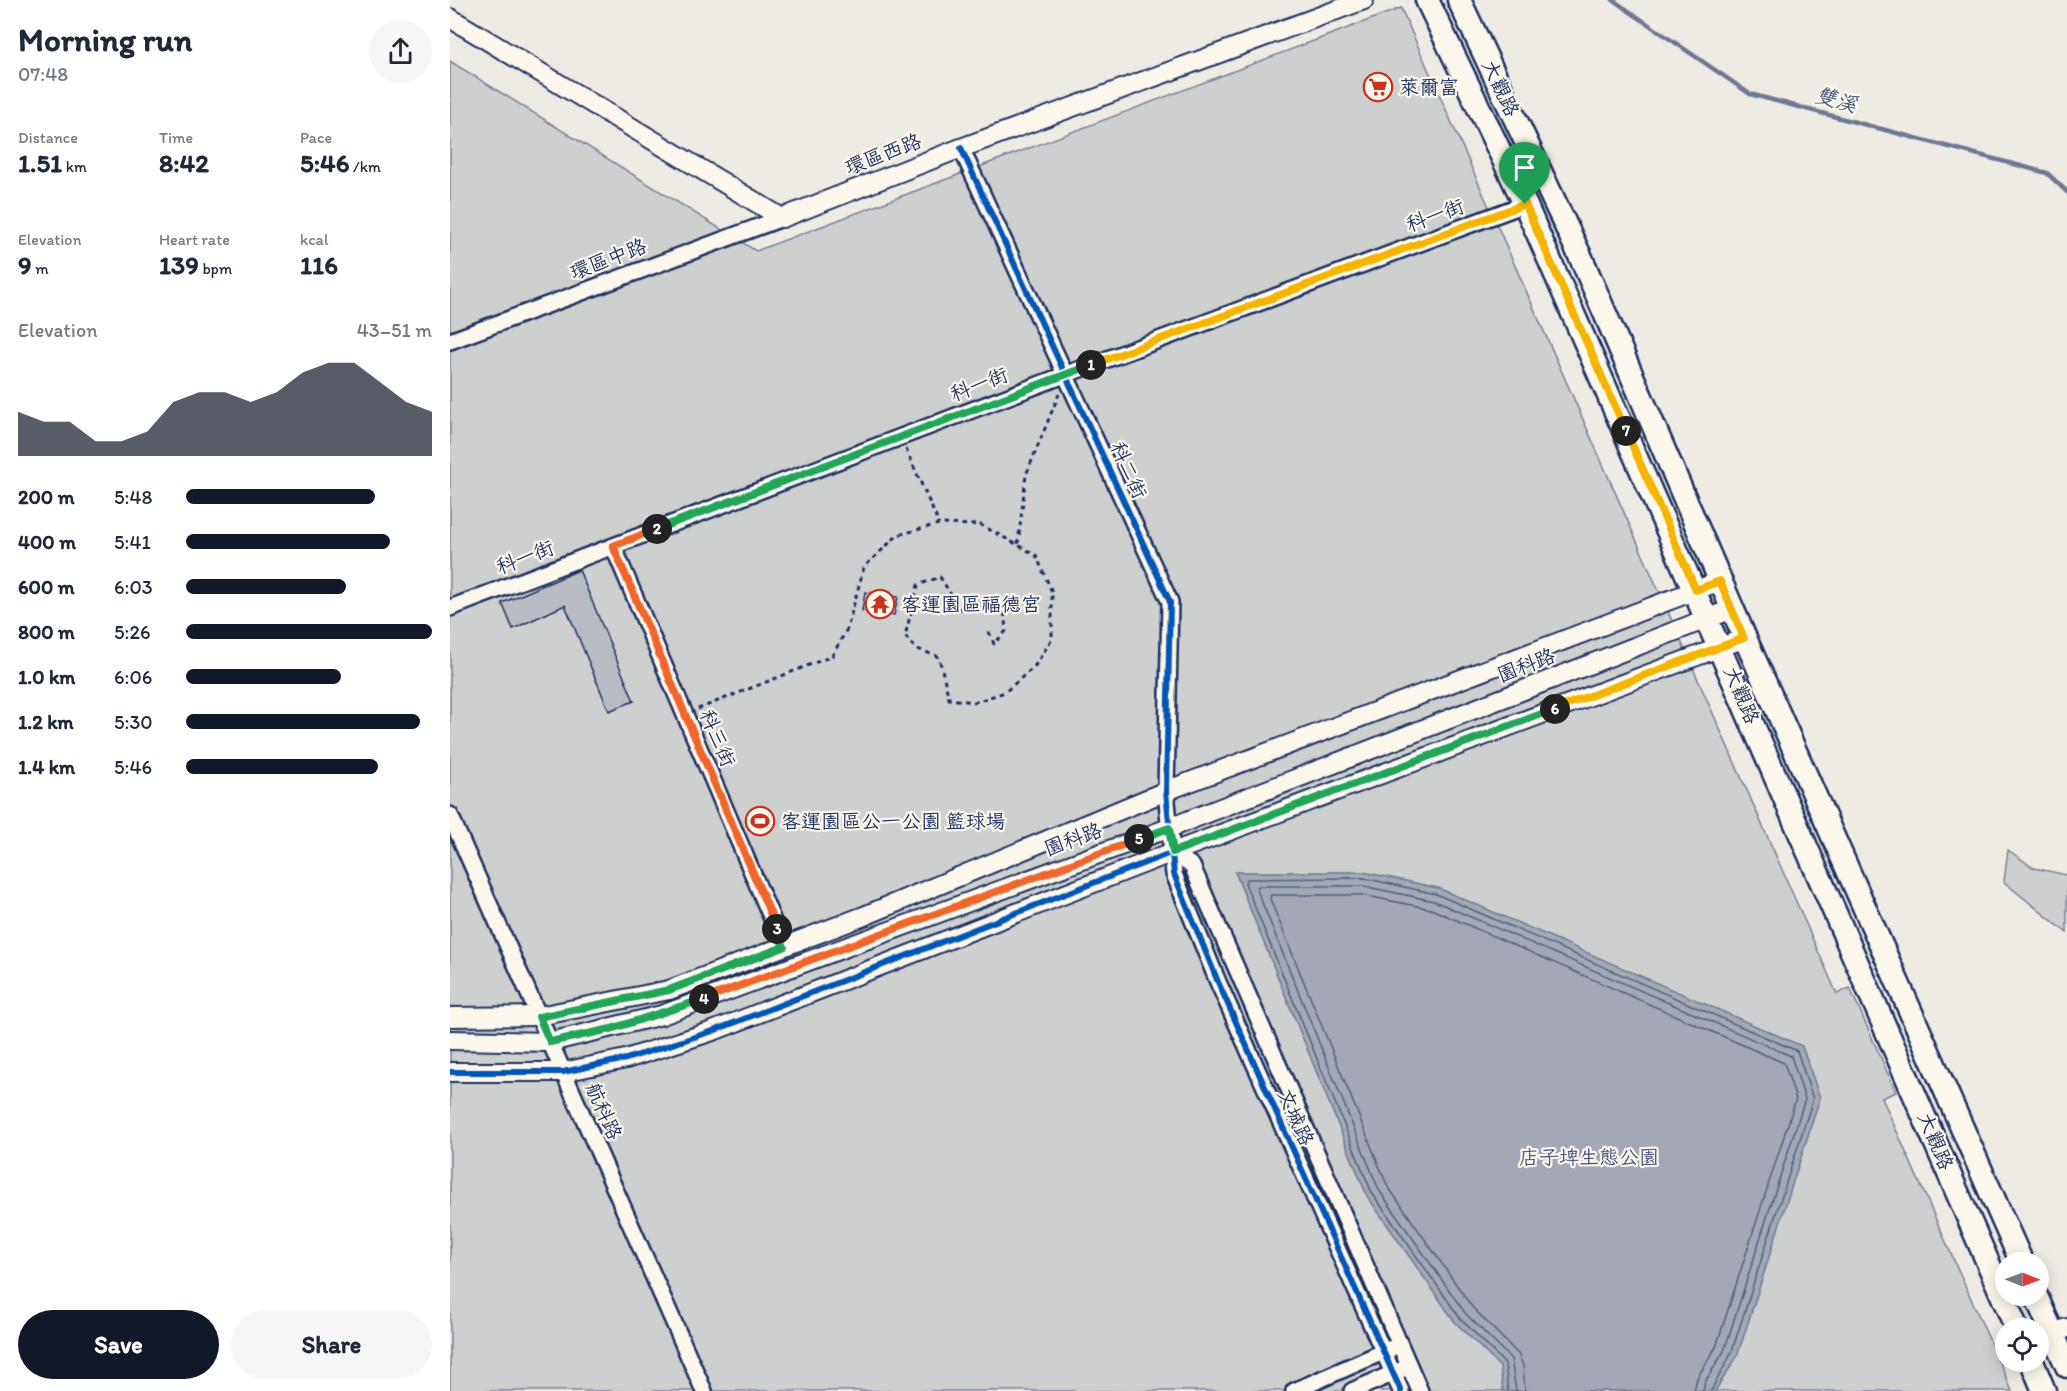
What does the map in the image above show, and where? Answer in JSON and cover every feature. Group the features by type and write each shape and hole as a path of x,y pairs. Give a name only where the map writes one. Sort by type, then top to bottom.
{"main road":[{"name":"大觀路","path":"1427,0 1525,204 1709,618 2012,1318"},
{"name":"大觀路","path":"1459,0 1582,260 1744,638 2017,1252"},
{"path":"2041,1306 2067,1366"},
{"path":"2036,1372 2044,1391"}],"street":[{"name":"環區西路","path":"782,218 961,148 1364,0"},
{"path":"450,18 782,218"},
{"name":"科二街","path":"961,148 1170,602 1166,791 1173,852"},
{"name":"科一街","path":"450,608 1067,374 1525,204"},
{"name":"環區中路","path":"450,341 782,218"},
{"name":"科三街","path":"613,546 784,947"},
{"path":"450,1017 539,1017 669,990 784,947 1166,791 1720,581"},
{"name":"園科路","path":"450,1040 550,1042 662,1015 1169,828 1732,609"},
{"path":"450,1072 563,1072 626,1059 713,1031 1173,852 1744,638"},
{"name":"航科路","path":"450,815 704,1391"},
{"name":"文城路","path":"1173,852 1192,866 1420,1391"},
{"name":"文城路","path":"1173,852 1174,874 1218,982 1401,1391"},
{"path":"1294,1391 1400,1344"},
{"path":"1352,1391 1409,1367"}],"path":[{"path":"1018,544 1026,475 1067,374"},
{"path":"900,437 939,524"},
{"path":"685,714 832,656 847,629 864,567 898,535 939,524 981,525 1036,555 1052,592 1052,639 1034,667 1005,692 975,702 950,699 939,657 915,648 905,636 918,585 940,577 960,609 991,600 1004,608 1006,631 994,644 989,632"}],"green space":[{"path":"1401,8 1837,994 1850,988 1896,1092 1882,1098 1995,1353 1995,1372 2004,1372 2012,1391 450,1391 450,61 756,251"},
{"path":"2008,850 2034,868 2067,875 2067,933 2004,882"}],"water":[{"name":"店子埤生態公園","path":"1235,872 1364,872 1438,888 1802,1046 1820,1098 1737,1357 1715,1391 1503,1391 1500,1367 1455,1322 1367,1196"}],"building":[{"path":"579,570 634,701 609,711 565,605 513,629 502,603"},
{"name":"客運園區福德宮","path":"865,592 898,597 894,615 862,611"}],"waterway":[{"name":"雙溪","path":"1613,0 1750,94 2047,173 2067,192"}],"cycle path":[{"path":"961,148 1170,602 1166,791 1174,874 1218,982 1401,1391"},
{"path":"450,1072 563,1072 626,1059 713,1031 1173,852 1745,638"}],"place":[{"name":"萊爾富","path":"1378,87"},
{"name":"客運園區福德宮","path":"880,604"},
{"name":"客運園區公一公園 籃球場","path":"760,821"}],"route":[{"path":"1525,204 1696,590 1720,581 1744,638 1173,852 1169,828 662,1015 550,1042 539,1017 669,990 784,947 613,546 1525,204"}]}
